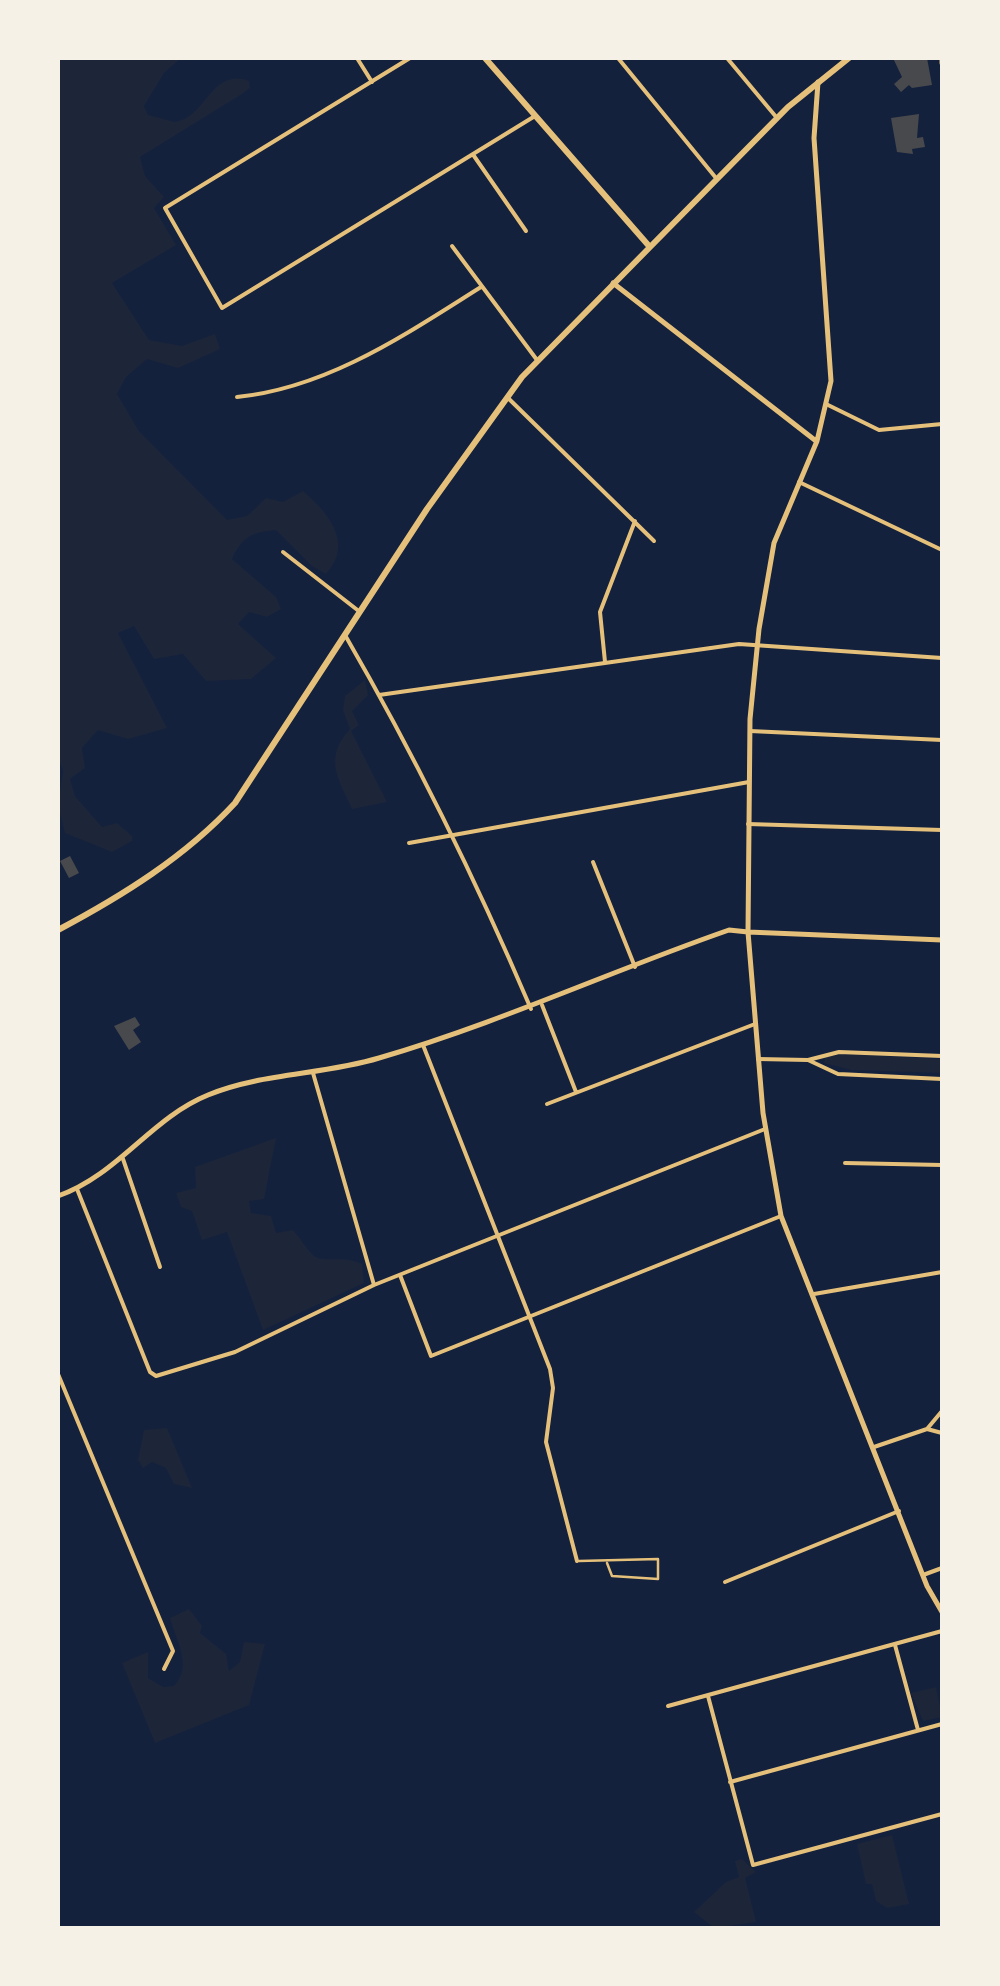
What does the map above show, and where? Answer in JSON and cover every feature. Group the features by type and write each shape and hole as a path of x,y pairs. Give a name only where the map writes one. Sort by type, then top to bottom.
{"main road":[{"path":"485,58 650,246"},
{"path":"58,930 155,872 210,830 235,803 506,397 536,360 778,118 850,58"},
{"path":"818,82 815,153 832,368 817,441 774,544 757,644 748,824 748,932 755,1024 766,1130 781,1216 923,1575 942,1612"},
{"path":"613,283 817,441"},
{"path":"58,1196 77,1189 123,1159 200,1098 423,1044 542,1005 729,930 942,940"}],"street":[{"path":"358,58 372,82"},
{"path":"410,58 165,208 222,308 536,116"},
{"path":"618,58 717,178"},
{"path":"727,58 778,118"},
{"path":"474,156 526,231"},
{"path":"452,246 536,360"},
{"path":"237,397 259,395 371,356 482,286"},
{"path":"506,397 654,541"},
{"path":"826,404 881,430 942,424"},
{"path":"800,482 942,550"},
{"path":"605,662 600,612 635,520"},
{"path":"283,552 360,612"},
{"path":"345,635 454,836 531,1008"},
{"path":"379,695 757,644 942,658"},
{"path":"750,731 942,740"},
{"path":"409,843 749,782"},
{"path":"748,824 942,830"},
{"path":"594,862 635,966"},
{"path":"542,1005 576,1092"},
{"path":"547,1104 755,1024"},
{"path":"423,1044 550,1369 553,1388 546,1442 577,1561"},
{"path":"758,1058 808,1060 839,1052 942,1056"},
{"path":"808,1060 838,1074 942,1079"},
{"path":"312,1073 374,1285"},
{"path":"77,1189 150,1372 156,1376 235,1352 374,1285 766,1130"},
{"path":"123,1159 160,1267"},
{"path":"845,1163 942,1165"},
{"path":"400,1275 431,1356 781,1216"},
{"path":"812,1295 942,1272"},
{"path":"58,1374 173,1651 164,1669"},
{"path":"874,1447 927,1429 942,1411"},
{"path":"927,1429 942,1433"},
{"path":"725,1582 899,1511"},
{"path":"923,1575 942,1568"},
{"path":"668,1706 942,1631"},
{"path":"895,1644 918,1730"},
{"path":"708,1696 752,1865 942,1814"},
{"path":"728,1782 942,1724"}],"lane":[{"path":"577,1561 658,1559 658,1579 612,1576 607,1563"}],"shaded area":[{"path":"58,58 181,58 164,73 144,106 148,115 175,122 186,119 226,81 249,81 250,88 242,94 140,157 145,176 164,197 154,208 176,245 112,283 149,340 182,346 215,334 220,349 178,368 147,359 126,377 117,394 139,431 227,520 247,516 266,498 283,502 303,491 322,509 338,540 334,563 326,574 312,566 276,530 249,537 236,552 232,559 276,597 281,609 267,617 249,612 238,624 276,658 251,679 206,681 183,654 154,659 134,626 118,633 167,728 128,739 98,730 82,748 85,768 70,779 75,796 102,827 117,823 132,836 132,841 112,852 65,833 58,805 63,771 58,757"},
{"path":"365,680 368,695 352,711 359,725 351,731 387,802 352,809 338,777 335,758 350,729 343,710 345,696"},
{"path":"845,1054 942,1059 942,1073 852,1070 824,1063 825,1057"},
{"path":"276,1138 264,1199 249,1201 251,1213 271,1216 276,1233 293,1230 318,1258 362,1264 364,1283 263,1330 227,1232 202,1240 192,1211 181,1207 176,1193 196,1188 195,1167"},
{"path":"167,1428 192,1488 174,1484 166,1468 152,1462 143,1468 138,1460 144,1430"},
{"path":"189,1609 202,1626 200,1633 226,1654 229,1671 240,1662 244,1642 265,1644 249,1705 155,1743 122,1663 148,1652 148,1678 163,1687 174,1686 183,1662 170,1618"},
{"path":"936,1687 942,1717 923,1721 911,1693"},
{"path":"892,1835 909,1904 887,1908 876,1901 872,1884 866,1884 857,1844"},
{"path":"742,1859 756,1872 745,1878 756,1922 714,1928 694,1912 726,1882 739,1877 735,1861"}],"building":[{"path":"893,58 927,58 932,85 909,85 901,92 894,84 902,77"},
{"path":"919,114 917,138 923,137 925,147 912,149 913,154 897,152 891,118"},
{"path":"70,856 79,873 69,878 60,861"},
{"path":"135,1017 140,1025 133,1030 141,1042 129,1050 114,1026"}]}
